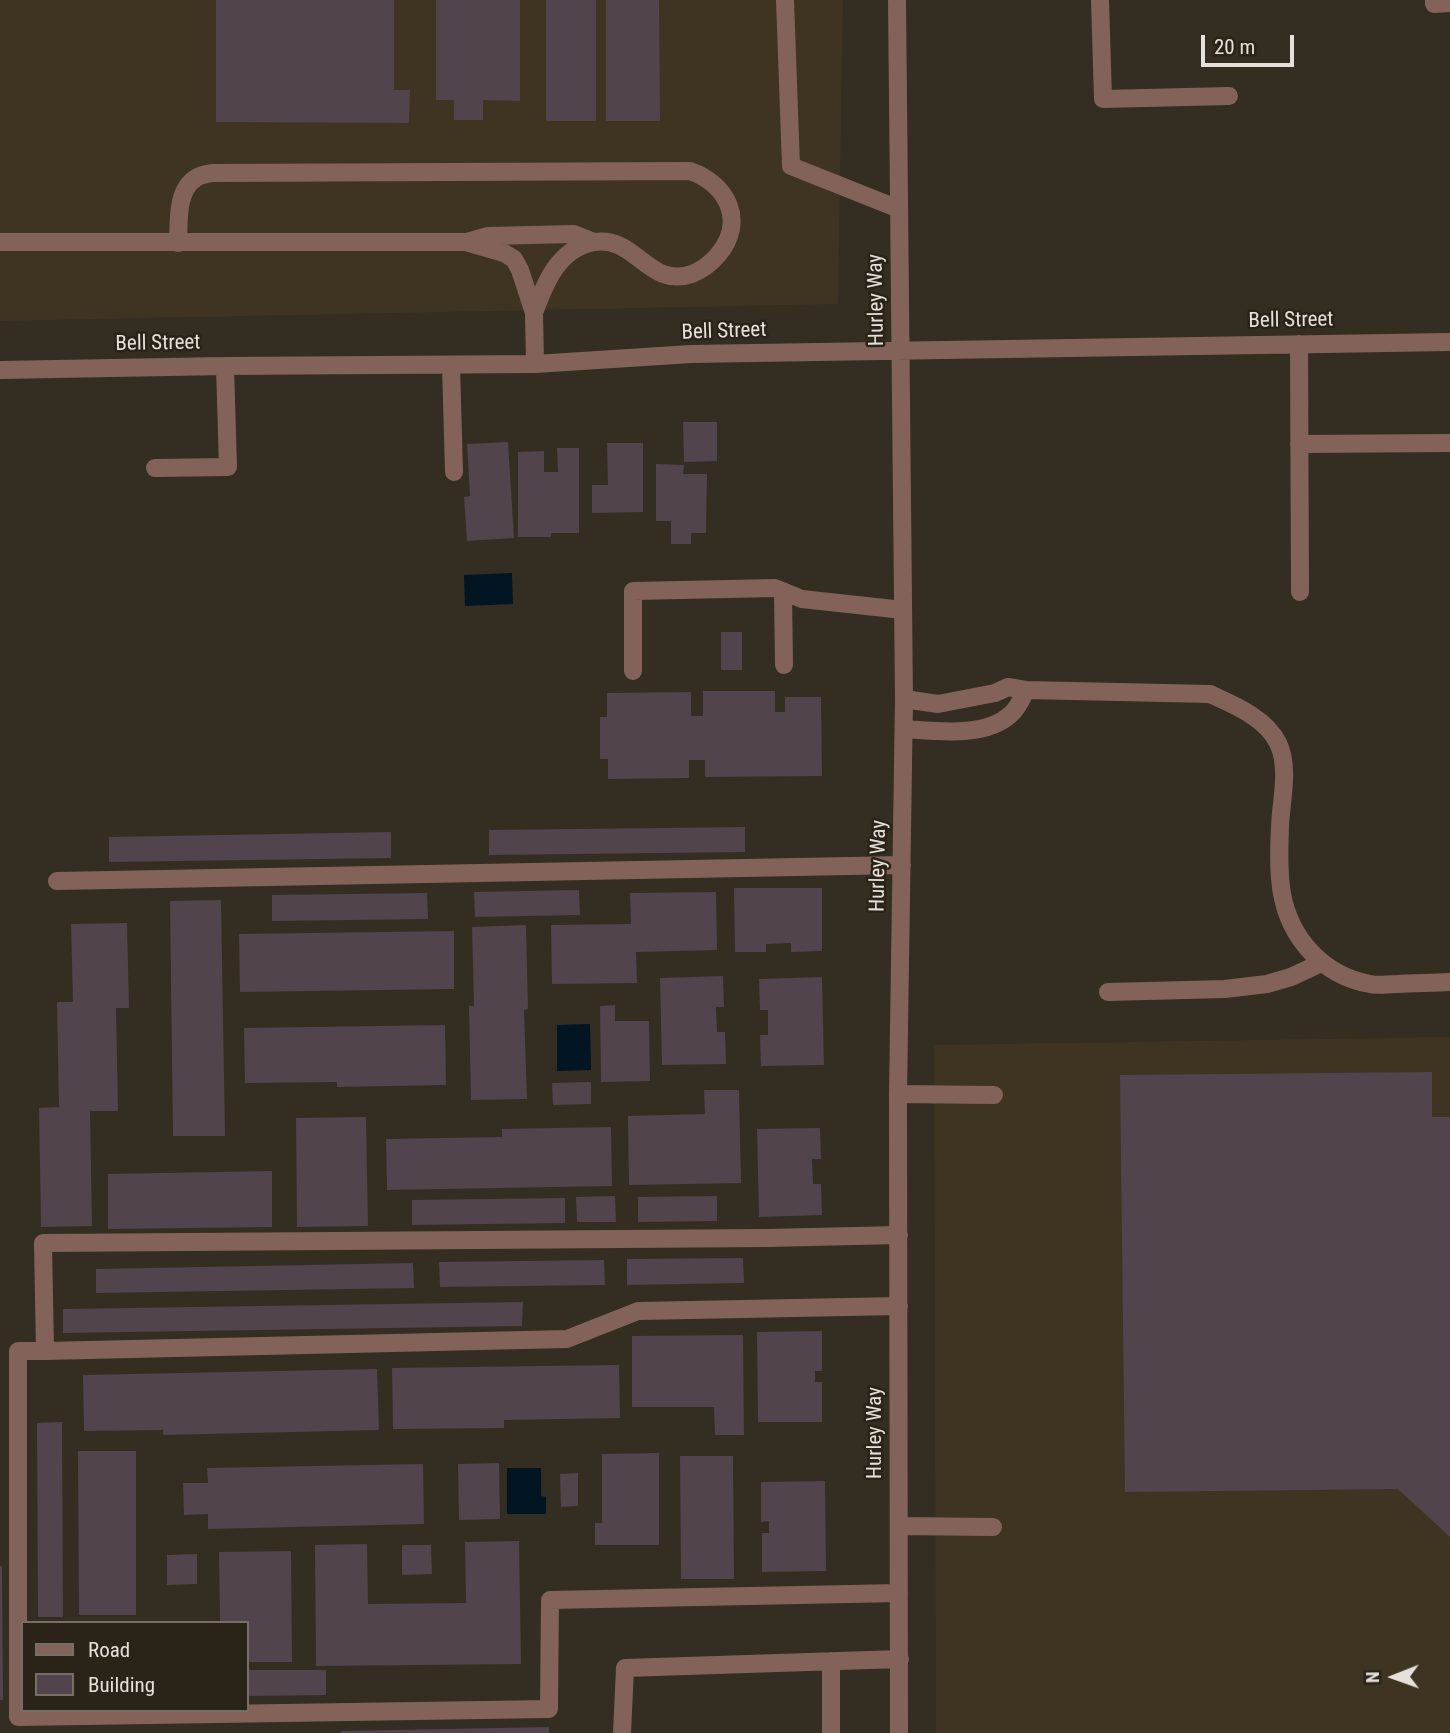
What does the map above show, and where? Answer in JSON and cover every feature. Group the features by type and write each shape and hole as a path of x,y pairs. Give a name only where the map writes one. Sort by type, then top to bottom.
{"street":[{"path":"785,0 790,166 899,209"},
{"name":"Hurley Way","path":"897,0 904,699 898,1094 899,1733"},
{"path":"1100,0 1103,99 1229,96"},
{"path":"1434,0 1434,4 1450,4"},
{"path":"0,242 178,243 466,242 488,236 573,234 594,242 625,247 651,268 663,274 677,276 690,275 714,260 725,247 731,232 732,215 727,200 717,187 704,176 690,171 212,173 197,177 187,187 182,201 178,243"},
{"path":"466,242 504,253 514,259 534,313 535,365"},
{"path":"534,313 554,268 578,248 594,242"},
{"name":"Bell Street","path":"0,370 535,365 691,355 1450,342"},
{"path":"1299,344 1300,592"},
{"path":"451,365 454,472"},
{"path":"155,468 228,467 225,366"},
{"path":"1299,444 1450,443"},
{"path":"633,671 632,592 775,588 802,598 903,610"},
{"path":"783,591 784,665"},
{"path":"904,699 938,704 995,693 1008,687 1026,690 1210,694 1234,705 1264,724 1278,741 1284,762 1280,887 1288,919 1299,939 1321,963 1340,975 1371,985 1450,982"},
{"path":"904,729 957,732 992,725 1013,712 1026,690"},
{"path":"57,881 902,864"},
{"path":"1108,992 1225,989 1267,984 1291,977 1321,963"},
{"path":"898,1094 994,1095"},
{"path":"46,1352 43,1243 899,1235"},
{"path":"899,1306 638,1311 567,1339 18,1351 18,1717 549,1709 550,1600 899,1594"},
{"path":"899,1526 993,1527"},
{"path":"622,1733 625,1668 900,1659"},
{"path":"831,1661 831,1733"}],"shaded area":[{"path":"0,0 843,0 838,304 0,321"},
{"path":"1450,1037 1450,1733 936,1733 934,1045"}],"water":[{"path":"512,573 513,604 465,606 464,575"},
{"path":"590,1024 591,1070 557,1071 557,1025"},
{"path":"507,1468 541,1468 541,1496 546,1497 546,1514 507,1514"}],"building":[{"path":"216,0 394,0 394,90 410,90 409,123 216,122"},
{"path":"436,0 520,0 520,101 483,100 483,120 454,120 454,100 436,100"},
{"path":"546,0 596,0 596,121 546,121"},
{"path":"606,0 659,0 660,121 606,121"},
{"path":"683,422 717,422 717,461 684,462"},
{"path":"508,442 514,538 467,541 464,497 470,496 467,444"},
{"path":"607,443 643,443 643,512 592,513 592,485 608,485"},
{"path":"557,448 579,448 579,533 551,533 551,537 518,537 518,452 544,451 544,472 558,472"},
{"path":"656,464 684,465 683,474 707,474 706,533 691,533 691,544 671,544 671,521 656,521"},
{"path":"721,632 742,632 742,670 721,670"},
{"path":"703,691 775,691 775,712 785,712 785,697 821,697 822,776 705,777 705,760 689,760 689,778 608,779 608,759 600,759 600,717 607,717 607,693 691,692 691,716 703,716"},
{"path":"745,827 745,852 489,855 489,830"},
{"path":"391,832 391,858 109,862 109,837"},
{"path":"734,888 822,888 822,951 791,952 791,943 766,944 766,952 735,952"},
{"path":"579,890 580,915 475,917 474,892"},
{"path":"716,892 717,950 636,952 637,983 552,984 551,925 631,924 630,893"},
{"path":"427,893 428,919 272,921 272,895"},
{"path":"221,900 225,1136 173,1136 170,901"},
{"path":"127,923 129,1008 116,1008 118,1111 90,1111 92,1226 41,1227 39,1108 59,1107 57,1002 73,1002 71,924"},
{"path":"526,925 528,1009 524,1010 527,1099 471,1100 469,1006 474,1006 472,927"},
{"path":"454,931 454,989 240,992 239,934"},
{"path":"723,976 724,1007 716,1007 717,1032 725,1032 726,1064 662,1065 660,978"},
{"path":"822,977 824,1065 761,1066 760,1035 768,1035 768,1010 760,1010 759,979"},
{"path":"615,1005 615,1021 649,1021 650,1081 601,1082 600,1006"},
{"path":"445,1025 446,1085 337,1087 337,1082 245,1083 244,1028"},
{"path":"1432,1072 1432,1117 1450,1117 1450,1537 1398,1489 1125,1492 1120,1075"},
{"path":"591,1082 591,1104 553,1105 552,1083"},
{"path":"704,1090 739,1090 741,1183 629,1185 628,1116 705,1114"},
{"path":"366,1117 368,1226 297,1227 296,1118"},
{"path":"611,1127 612,1186 387,1190 386,1139 502,1137 502,1129"},
{"path":"820,1128 821,1159 812,1159 813,1184 821,1184 822,1215 759,1217 757,1129"},
{"path":"272,1171 272,1227 108,1229 108,1174"},
{"path":"615,1196 616,1222 577,1222 576,1197"},
{"path":"717,1196 717,1221 638,1222 638,1197"},
{"path":"565,1198 565,1223 412,1225 412,1200"},
{"path":"743,1258 744,1283 627,1285 627,1259"},
{"path":"604,1260 605,1285 440,1287 439,1262"},
{"path":"413,1263 414,1288 96,1293 96,1269"},
{"path":"523,1302 522,1326 63,1333 63,1309"},
{"path":"822,1331 822,1371 815,1371 815,1382 822,1382 822,1422 758,1422 757,1332"},
{"path":"743,1335 744,1435 715,1435 714,1407 632,1407 632,1336"},
{"path":"619,1365 620,1418 504,1420 504,1428 393,1429 392,1368"},
{"path":"377,1369 379,1430 163,1435 163,1430 84,1431 83,1375"},
{"path":"62,1422 63,1617 38,1617 37,1423"},
{"path":"78,1451 136,1451 136,1615 79,1615"},
{"path":"659,1453 659,1545 595,1545 595,1523 602,1523 602,1454"},
{"path":"680,1456 733,1456 734,1579 681,1579"},
{"path":"499,1463 500,1519 459,1520 458,1464"},
{"path":"423,1464 424,1524 208,1529 208,1514 184,1515 183,1483 208,1483 207,1468"},
{"path":"578,1473 578,1506 561,1507 560,1474"},
{"path":"825,1481 826,1571 762,1572 762,1533 769,1533 769,1521 761,1522 761,1482"},
{"path":"519,1541 521,1664 316,1666 315,1545 367,1544 368,1604 466,1603 465,1542"},
{"path":"402,1545 431,1545 432,1574 402,1575"},
{"path":"291,1551 292,1662 248,1662 248,1621 220,1621 219,1552"},
{"path":"197,1554 197,1584 167,1585 167,1555"},
{"path":"2,1566 3,1700 0,1700"},
{"path":"248,1670 326,1670 326,1695 248,1696"},
{"path":"549,1727 549,1733 341,1733 341,1731"}]}
